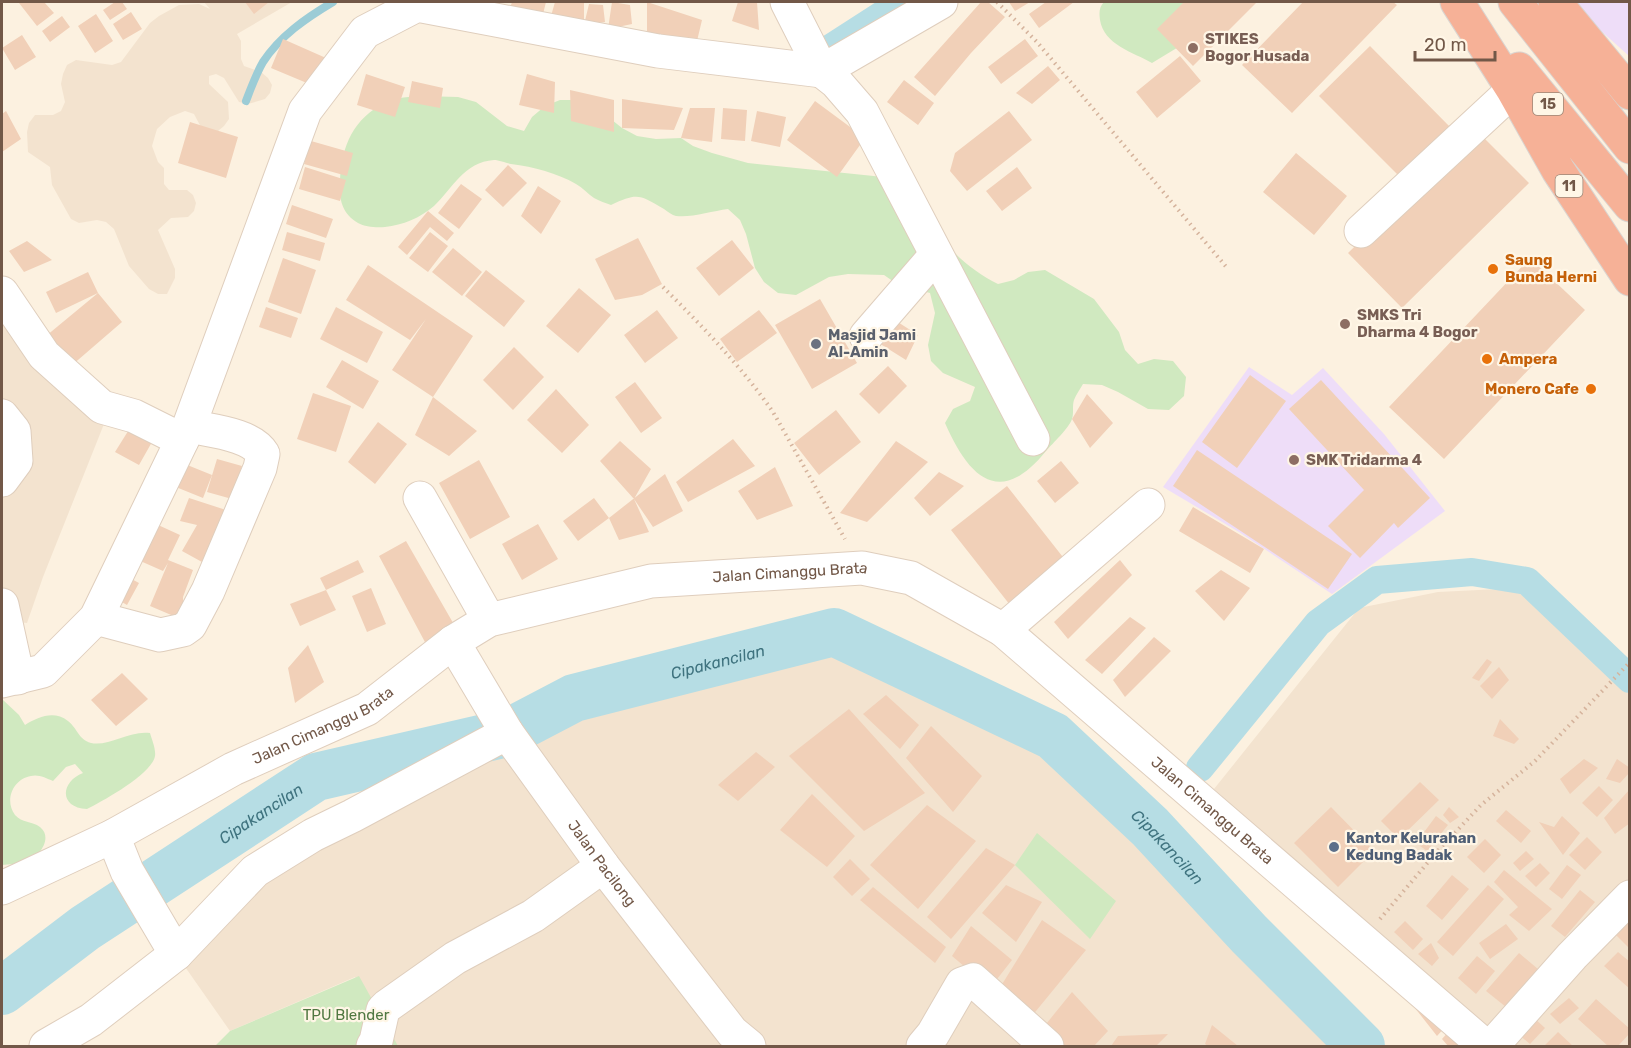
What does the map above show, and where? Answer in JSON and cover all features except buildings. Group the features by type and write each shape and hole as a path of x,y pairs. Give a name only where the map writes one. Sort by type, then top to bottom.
{"highway":[{"name":"11","path":"1457,2 1513,90 1558,170 1629,279"},
{"name":"15","path":"1468,2 1488,31 1629,205"},
{"name":"15","path":"1515,2 1629,147"},
{"path":"1555,2 1629,93"},
{"path":"1569,2 1629,56"},
{"path":"1513,90 1629,227"},
{"path":"1581,172 1629,243"}],"street":[{"path":"787,2 822,71 836,82 862,112 1033,439"},
{"path":"2,605 10,680 43,671 96,618 186,433 305,111 365,32 417,3 658,51 822,71 941,2"},
{"path":"1361,231 1513,90"},
{"path":"866,336 936,255"},
{"path":"2,293 44,355 102,407 186,433 247,439 259,447 263,454 260,468 208,591 190,625 183,630 160,635 96,618"},
{"path":"2,416 14,431 16,460 2,480"},
{"path":"420,498 489,620"},
{"path":"1003,630 1148,505"},
{"name":"Jalan Cimanggu Brata","path":"2,888 113,836 233,769 367,709 453,642 489,620 651,582 862,568 911,578 1003,630 1485,1047"},
{"name":"Jalan Pacilong","path":"453,642 505,729 603,866 732,1032 749,1047"},
{"path":"46,1047 91,1020 176,954 255,871 284,851 505,729"},
{"path":"113,836 128,871 176,954"},
{"path":"373,1047 383,1010 387,1006 455,958 533,916 603,866"},
{"path":"1492,1047 1629,897"},
{"path":"923,1047 962,984 973,980 1047,1047"}],"path":[{"path":"997,2 1037,42 1228,269"},
{"path":"663,287 740,368 761,394 862,568"},
{"path":"1362,940 1435,854 1481,805 1535,761 1629,662"}],"shaded area":[{"path":"204,2 292,2 237,34 241,41 241,59 244,66 261,72 272,85 265,99 248,104 239,102 224,78 216,74 209,76 209,84 228,102 229,119 224,126 218,131 203,131 194,114 185,111 170,117 157,129 152,146 158,162 164,168 164,184 169,190 187,190 193,195 196,203 194,211 188,217 171,218 158,230 175,269 175,278 167,294 158,294 149,289 129,266 114,229 106,222 97,220 79,223 71,219 52,185 50,167 28,152 27,132 29,123 35,115 53,115 61,111 65,102 61,84 67,65 76,60 112,65 121,62 150,23 159,16 179,5 199,4 210,9"},
{"path":"1569,2 1629,2 1629,56"},
{"path":"2,305 39,358 42,376 104,424 27,623 2,620"},
{"name":"SMK Tridarma 4","path":"1249,367 1292,395 1323,368 1384,434 1445,511 1332,594 1239,532 1163,487"},
{"path":"1519,588 1629,694 1629,1046 1499,1046 1214,789 1359,608 1438,592"},
{"path":"834,632 1053,736 1361,1046 396,1046 355,977 230,1031 176,954 255,871 507,733 577,698"}],"green space":[{"path":"1104,2 1226,2 1226,5 1185,43 1152,63 1120,47 1107,36 1100,17 1100,8"},
{"path":"458,97 476,102 507,126 524,131 532,117 545,106 560,100 576,100 592,104 622,128 637,136 656,139 681,138 693,146 748,163 893,178 940,237 967,264 998,284 1014,280 1028,272 1045,270 1094,299 1119,332 1125,350 1138,364 1154,359 1173,361 1186,377 1184,396 1169,410 1148,409 1102,385 1083,384 1074,400 1073,417 1070,423 1029,468 1014,478 1000,482 987,479 975,471 964,459 945,423 953,409 970,401 975,387 943,373 931,361 928,345 935,313 930,293 897,284 884,275 848,274 829,277 796,295 778,293 764,282 755,268 740,220 728,209 676,216 639,197 627,198 611,205 594,198 579,186 561,177 537,169 494,160 484,162 467,171 434,206 411,220 398,225 382,227 368,226 352,219 342,204 340,193 343,155 351,134 365,116 386,102 399,98"},
{"path":"2,699 19,715 25,725 41,717 57,716 68,721 83,739 91,743 105,743 135,734 150,733 155,756 152,763 136,779 87,809 78,808 67,800 67,788 70,782 83,773 75,764 66,767 53,781 34,776 19,781 10,797 12,809 18,818 40,827 44,832 45,842 39,853 30,860 2,865"},
{"path":"1037,833 1116,901 1090,939 1015,865"},
{"name":"TPU Blender","path":"359,976 398,1046 215,1046 230,1031"}],"waterway":[{"path":"246,101 260,67 277,44 303,21 333,2"},
{"path":"829,49 902,2"},
{"path":"1200,768 1318,623 1377,580 1472,572 1527,581 1630,679"},
{"name":"Cipakancilan","path":"2,991 85,928 316,777 507,733 574,698 834,632 1053,736 1150,827 1249,934 1361,1046"}],"place":[{"name":"STIKES Bogor Husada","path":"1193,48"},
{"name":"Saung Bunda Herni","path":"1493,269"},
{"name":"SMKS Tri Dharma 4 Bogor","path":"1345,324"},
{"name":"Masjid Jami Al-Amin","path":"816,344"},
{"name":"Ampera","path":"1487,359"},
{"name":"Monero Cafe","path":"1591,389"},
{"name":"SMK Tridarma 4","path":"1294,460"},
{"name":"Kantor Kelurahan Kedung Badak","path":"1334,847"}]}
